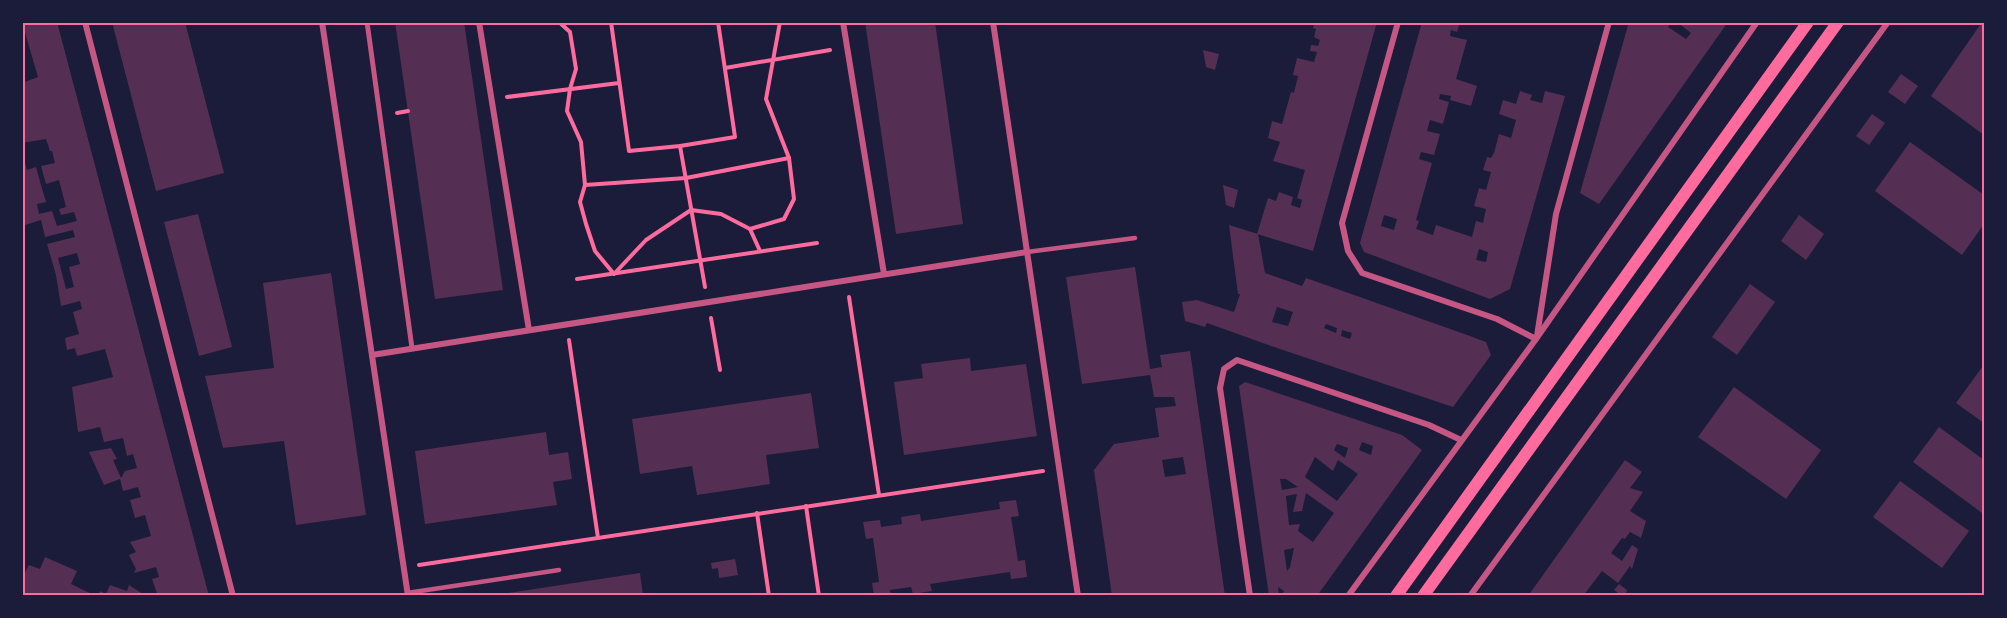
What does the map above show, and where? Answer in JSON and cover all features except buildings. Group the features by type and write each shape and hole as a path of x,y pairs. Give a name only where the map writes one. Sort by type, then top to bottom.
{"main road":[{"path":"1396,596 1808,22"},
{"path":"1423,596 1838,22"}],"street":[{"path":"84,22 233,596"},
{"path":"322,22 408,594"},
{"path":"367,22 412,348"},
{"path":"479,22 529,330"},
{"path":"843,22 884,274"},
{"path":"993,22 1078,596"},
{"path":"1398,22 1342,223 1348,251 1362,273 1497,319 1536,339"},
{"path":"1536,339 1556,214 1609,22"},
{"path":"1348,596 1536,339 1757,22"},
{"path":"1470,596 1888,22"},
{"path":"372,355 1027,252"},
{"path":"1251,596 1220,388 1224,369 1237,360 1429,425 1461,440"}],"lane":[{"path":"1027,252 1135,238"},
{"path":"408,594 560,570"}],"path":[{"path":"559,22 570,32 576,69 567,111 581,141 585,185 580,201 596,251 614,274"},
{"path":"611,22 629,151 735,137 718,22"},
{"path":"750,229 784,219 794,199 789,158 766,99 780,22"},
{"path":"725,68 847,47"},
{"path":"491,99 619,83"},
{"path":"680,146 720,370"},
{"path":"585,185 686,178 789,158"},
{"path":"614,274 646,240 691,210 721,214 750,229 760,251"},
{"path":"577,279 817,243"},
{"path":"846,280 879,495"},
{"path":"567,324 598,538"},
{"path":"403,568 1060,469"},
{"path":"806,506 819,596"},
{"path":"757,513 769,596"}]}
